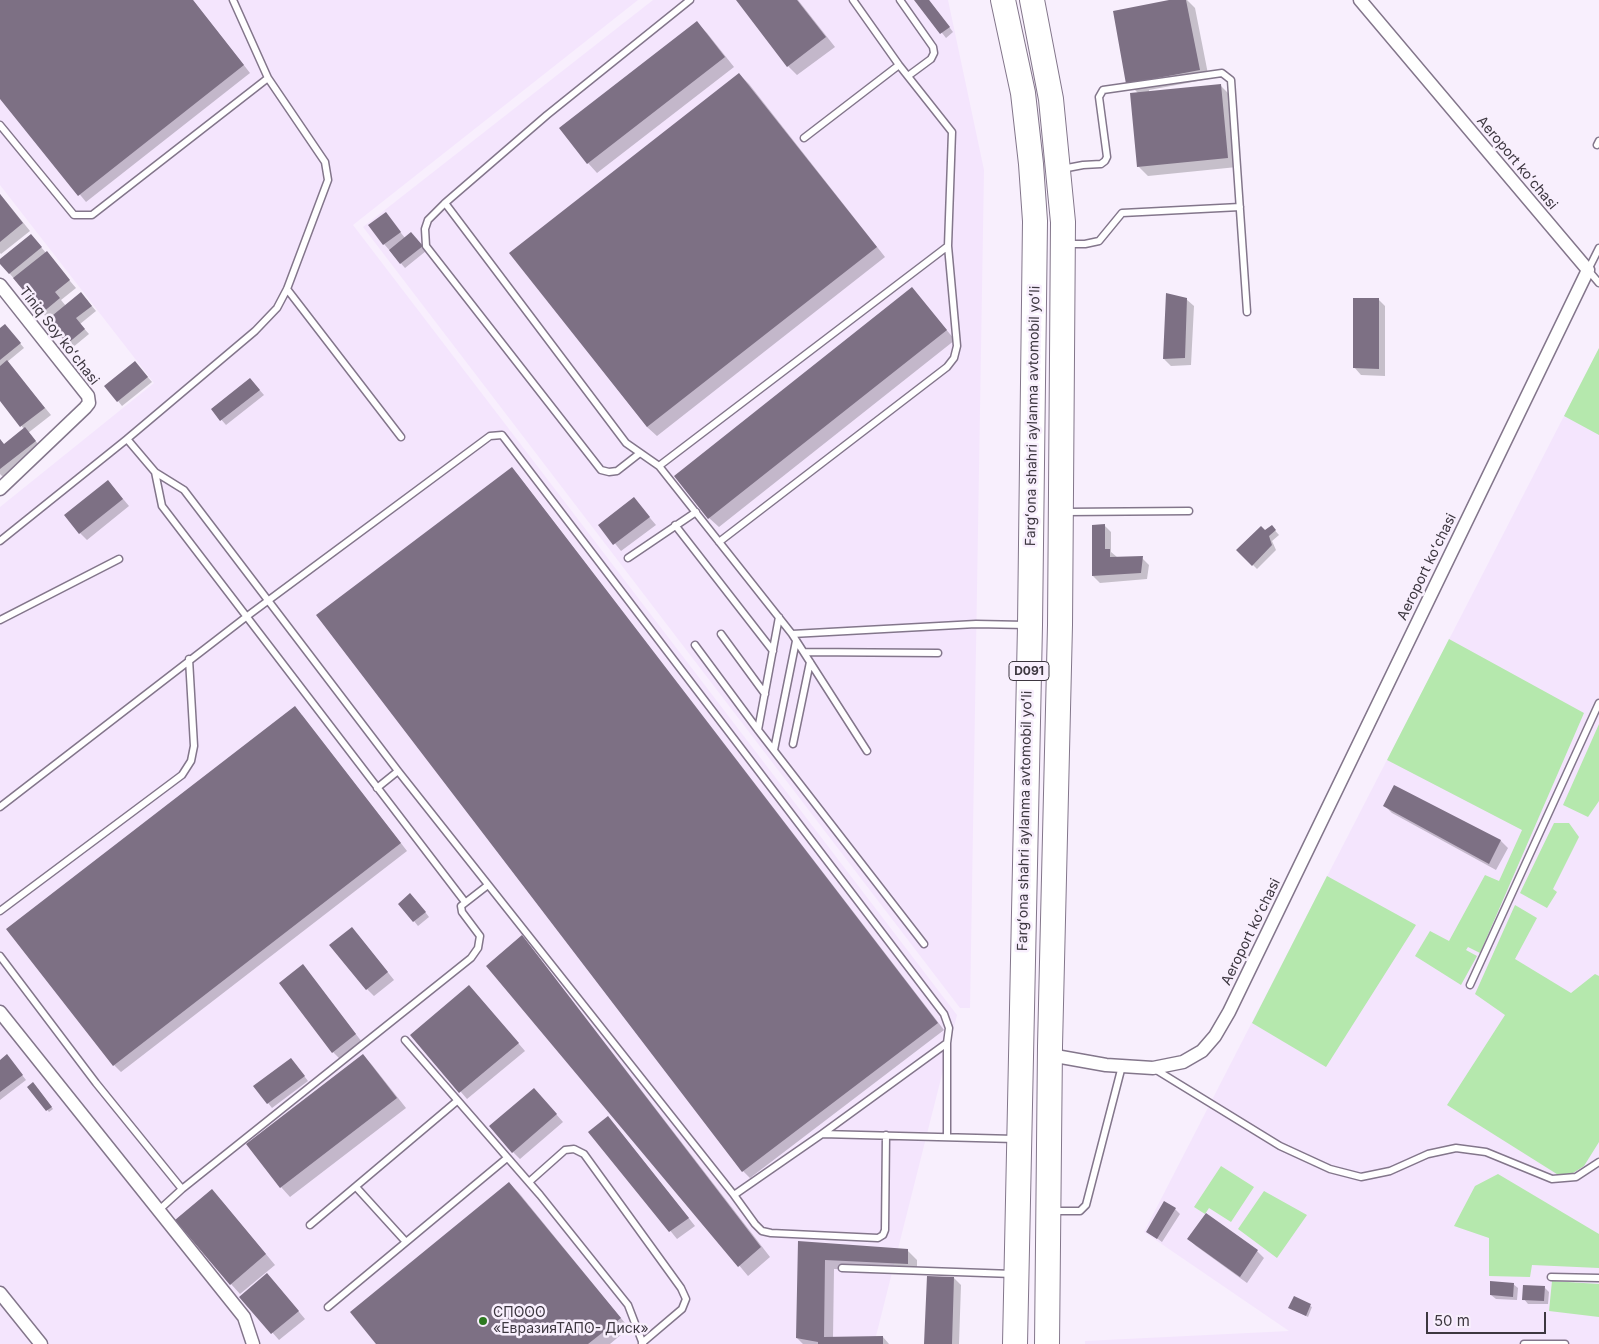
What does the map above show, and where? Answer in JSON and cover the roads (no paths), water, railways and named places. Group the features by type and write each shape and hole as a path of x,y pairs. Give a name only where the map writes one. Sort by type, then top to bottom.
{"highway":[{"name":"Fargʻona shahri aylanma avtomobil yoʻli","path":"1002,0 1023,93 1035,221 1030,625 1015,1344"},
{"name":"Fargʻona shahri aylanma avtomobil yoʻli","path":"1032,0 1052,99 1063,222 1060,625 1050,1055 1048,1344"}],"street":[{"name":"Aeroport koʻchasi","path":"1050,1055 1106,1065 1154,1068 1183,1062 1202,1051 1215,1036 1229,1012 1588,270 1360,0"},
{"name":"Tiniq Soy koʻchasi","path":"0,285 88,396 89,403 0,488"},
{"path":"0,1012 244,1317 253,1344"},
{"path":"0,1293 41,1344"}],"lane":[{"path":"0,541 127,439 255,331 277,308 287,289 328,180 325,162 268,78 233,0"},
{"path":"640,453 617,471 601,470 426,246 425,229 428,220 445,203 547,115 690,0"},
{"path":"719,542 947,367 954,358 957,346 948,246 952,132 899,65 853,0"},
{"path":"900,0 933,47 934,53 931,58 908,76"},
{"path":"804,138 899,65"},
{"path":"1059,170 1083,165 1101,164 1105,161 1107,156 1100,97 1103,90 1222,73 1231,80 1247,312"},
{"path":"0,125 74,215 92,216 268,78"},
{"path":"445,203 626,444 659,466 779,617 804,652 867,750"},
{"path":"1063,243 1085,244 1099,242 1122,213 1240,207"},
{"path":"659,466 948,246"},
{"path":"1599,248 1588,270 1599,283"},
{"path":"287,289 401,437"},
{"path":"0,807 268,600 490,436 502,436 944,1014 948,1028 947,1137"},
{"path":"127,439 155,472 184,490 398,771 762,1231 878,1238 883,1235 885,1230 886,1136"},
{"path":"155,472 162,506 465,902"},
{"path":"1061,512 1189,511"},
{"path":"628,558 696,512"},
{"path":"675,526 773,651"},
{"path":"0,620 120,559"},
{"path":"758,730 779,617"},
{"path":"792,634 976,624 1030,625"},
{"path":"721,634 765,694"},
{"path":"774,750 796,641"},
{"path":"695,645 758,730 924,944"},
{"path":"804,652 938,653"},
{"path":"0,911 182,774 191,761 194,746 190,659"},
{"path":"793,744 810,662"},
{"path":"1470,985 1599,703"},
{"path":"377,788 398,771"},
{"path":"158,1210 471,958 478,948 480,936 460,909 465,902 488,884"},
{"path":"0,956 96,1083 182,1189"},
{"path":"405,1040 529,1182 628,1305 642,1343 682,1309 686,1299 680,1288 584,1154 574,1149 565,1150 529,1182"},
{"path":"734,1195 947,1043"},
{"path":"1049,1211 1080,1211 1086,1205 1122,1066"},
{"path":"1154,1068 1280,1146 1330,1169 1361,1177 1390,1171 1428,1154 1456,1148 1486,1152 1552,1179 1576,1177 1599,1162"},
{"path":"310,1225 457,1100"},
{"path":"822,1134 1019,1139"},
{"path":"328,1308 507,1158"},
{"path":"356,1187 406,1242"},
{"path":"842,1268 1016,1274"},
{"path":"1551,1276 1599,1278"},
{"path":"1524,1344 1564,1344"}],"place":[{"name":"СПООО «ЕвразияТАПО- Диск»","path":"483,1321"}]}
